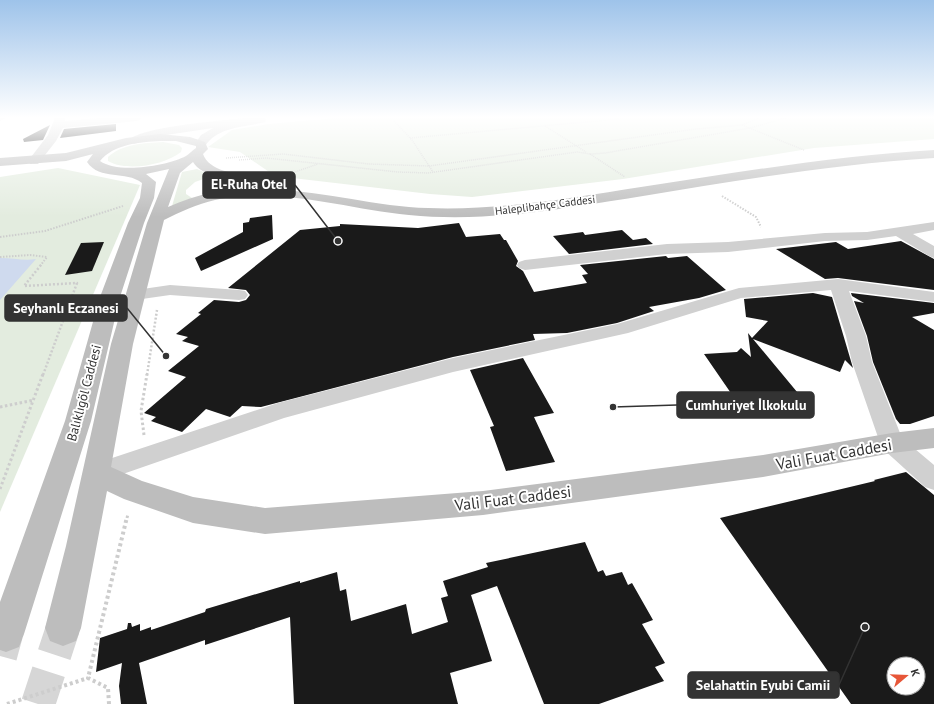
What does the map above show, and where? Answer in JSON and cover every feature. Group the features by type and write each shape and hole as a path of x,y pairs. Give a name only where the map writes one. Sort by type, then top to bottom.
{"main road":[{"path":"0,162 34,161 66,157 93,151"},
{"path":"97,167 93,162 96,156 106,151"},
{"path":"197,151 201,165 199,192 203,194 230,194"},
{"name":"Haleplibahçe Caddesi","path":"121,171 201,165 222,179 267,182 451,202 491,202 636,183 816,154 862,151"},
{"name":"Haleplibahçe Caddesi","path":"151,210 230,194 269,192 324,198 408,211 474,213 523,210 840,161 934,154"},
{"path":"0,167 73,165 121,171"},
{"name":"Balıklıgöl Caddesi","path":"6,634 54,496 78,421 110,297 136,223 151,210 174,171 201,165"},
{"name":"Balıklıgöl Caddesi","path":"63,628 97,473 122,344 135,295 151,210 148,198 149,182 146,177 121,171"},
{"name":"Vali Fuat Caddesi","path":"97,473 134,491 193,510 265,521 483,504 764,466 934,438"}],"street":[{"path":"34,161 43,151"},
{"path":"201,165 202,151"},
{"path":"526,265 667,249 772,243 825,237 867,236 934,226"},
{"path":"900,232 934,254"},
{"path":"97,473 278,410 453,365 621,329 728,296 796,287 838,284 934,297"},
{"path":"838,284 856,336 862,362 892,444 934,480"},
{"path":"135,295 170,290 239,295"}],"path":[{"path":"419,151 434,172"},
{"path":"201,165 233,156 265,154 369,164 429,166 546,151"},
{"path":"584,151 636,183"},
{"path":"201,165 266,158 398,172 434,172 577,152 591,154 610,151"},
{"path":"808,151 816,154"},
{"path":"267,182 286,174 318,164"},
{"path":"697,184 737,204 756,217 772,243"},
{"path":"0,236 45,231 123,205 151,210"},
{"path":"0,257 30,255 47,257 24,286 77,282 0,489"},
{"path":"151,455 140,419 155,322 158,292"},
{"path":"0,407 34,400"},
{"path":"88,678 134,491"},
{"path":"7,704 88,678 108,688 109,704"}],"shaded area":[{"path":"117,151 181,151 174,157 146,166 125,166 108,161 108,157"},
{"path":"233,151 796,151 623,179 472,197 430,194 275,176 240,152"},
{"path":"58,168 140,185 0,512 0,177"},
{"path":"197,169 212,176 195,182 186,190 186,194 192,198 172,206 182,172"}],"water":[{"path":"0,258 27,260 36,259 0,300"}],"building":[{"path":"272,215 273,239 201,271 195,258 243,232 243,223 249,222 250,218"},
{"path":"459,223 466,237 500,234 504,240 506,240 518,261 516,266 523,271 534,292 587,283 582,275 588,274 580,265 666,256 668,258 687,256 726,290 699,298 649,307 654,311 617,323 567,333 533,334 535,340 453,357 261,407 242,406 230,417 206,409 182,432 151,421 156,417 144,413 186,377 168,371 199,346 182,341 188,337 176,334 201,314 198,313 214,300 239,302 246,300 250,295 246,290 228,288 300,230 340,226 340,224 418,228"},
{"path":"622,230 633,240 646,238 653,244 569,254 553,236 583,232 585,235"},
{"path":"901,241 934,259 934,290 838,278 825,279 776,249 836,242 848,249"},
{"path":"104,242 92,271 65,275 81,243"},
{"path":"813,293 832,297 853,368 845,360 840,372 753,339 812,410 746,415 704,354 737,352 741,348 751,357 748,333 752,338 768,321 746,317 744,299"},
{"path":"851,293 934,303 934,313 912,317 934,330 934,416 910,424 900,424 896,419 873,362 867,336 854,301 864,303 852,296"},
{"path":"523,358 554,413 534,417 555,462 506,471 490,427 494,426 470,370"},
{"path":"906,472 934,495 934,704 851,704 720,518 875,481 874,480"},
{"path":"585,542 598,572 603,570 606,576 622,572 628,585 632,583 653,620 642,624 665,663 655,667 664,681 599,704 544,704 497,586 471,595 492,661 450,673 458,704 294,704 290,617 205,645 205,640 139,663 147,704 121,704 119,686 122,663 96,672 100,638 127,629 128,623 131,623 132,627 140,624 140,631 151,627 151,630 205,612 206,609 300,581 300,583 337,572 340,591 346,589 351,621 406,604 412,634 448,622 441,598 448,596 443,581 488,567 486,563"}],"tunnel":[{"path":"38,704 63,628"},
{"path":"0,656 6,634"}],"place":[{"name":"El-Ruha Otel","path":"338,241"},
{"name":"Seyhanlı Eczanesi","path":"166,356"},
{"name":"Cumhuriyet İlkokulu","path":"613,407"},
{"name":"Selahattin Eyubi Camii","path":"865,627"}]}
